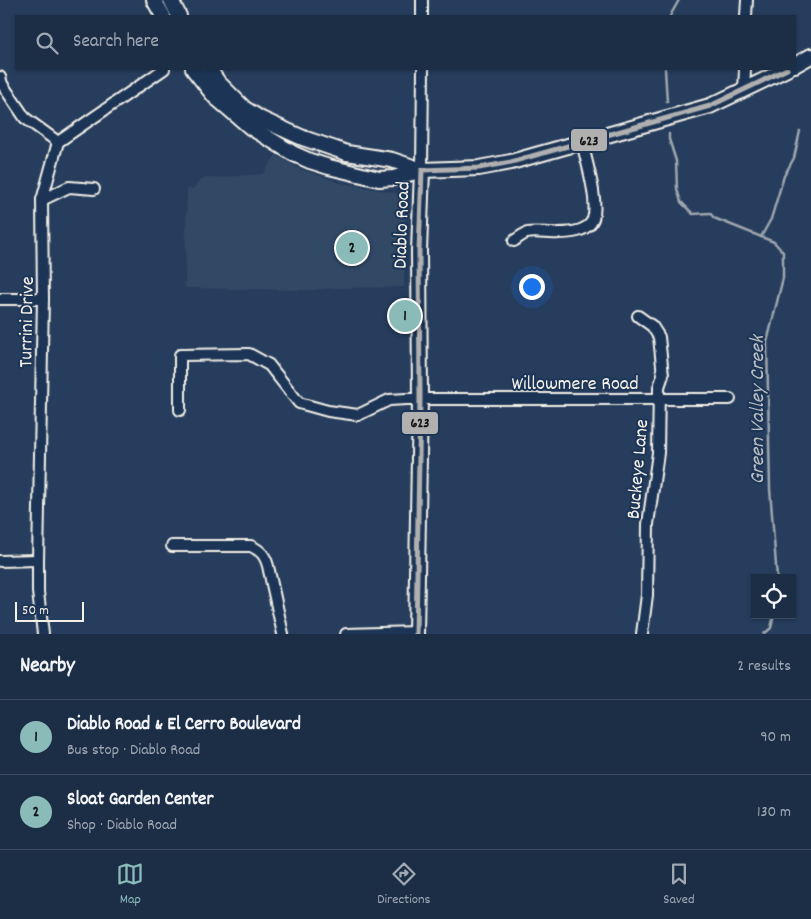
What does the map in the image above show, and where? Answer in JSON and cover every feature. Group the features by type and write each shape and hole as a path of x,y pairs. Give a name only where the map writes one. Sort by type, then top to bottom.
{"street":[{"path":"154,0 162,15"},
{"path":"171,0 178,15"},
{"path":"422,0 422,15"},
{"path":"746,15 747,0"},
{"path":"796,64 811,56"},
{"path":"0,77 2,84 25,118 58,142 163,70"},
{"path":"195,70 216,97 232,113 264,137 310,161 346,172 379,178 394,178 422,170"},
{"path":"210,70 218,82 245,109 286,130 347,154 392,160 422,170"},
{"path":"422,70 422,170"},
{"path":"744,91 745,70"},
{"name":"Diablo Road","path":"416,633 420,399 419,251 422,170 479,168 511,162 710,106 785,70"},
{"name":"Turrini Drive","path":"43,634 38,592 43,299 42,200 58,142"},
{"path":"514,241 527,233 579,231 593,219 592,188 582,142"},
{"path":"42,200 69,187 94,189"},
{"path":"0,299 43,299"},
{"name":"Buckeye Lane","path":"638,316 652,326 658,337 663,375 659,387 658,453 648,524 647,595 642,634"},
{"name":"Willowmere Road","path":"180,410 180,355 249,354 269,365 298,403 328,412 358,415 388,400 730,400"},
{"path":"172,546 251,546 261,551 266,558 282,634"},
{"path":"0,561 38,560"},
{"path":"346,634 416,633"}],"shaded area":[{"path":"276,155 297,168 340,183 402,194 405,199 404,287 311,290 185,288 187,189 193,189 201,179 263,174"}],"waterway":[{"name":"Green Valley Creek","path":"671,15 679,0"},
{"name":"Green Valley Creek","path":"665,70 667,102"},
{"path":"761,237 771,219 784,176 794,158 800,131"},
{"name":"Green Valley Creek","path":"669,134 676,161 677,189 681,202 693,214 710,213 714,218 774,242 783,252 783,278 767,342 770,489 777,574"},
{"name":"Green Valley Creek","path":"764,634 771,628 773,619"}],"transit line":[{"name":"623","path":"416,634 420,399 419,251 422,170 479,168 511,162 710,106 785,70"}],"place":[{"name":"Sloat Garden Center","path":"352,248"},
{"name":"Diablo Road & El Cerro Boulevard","path":"405,316"}]}
